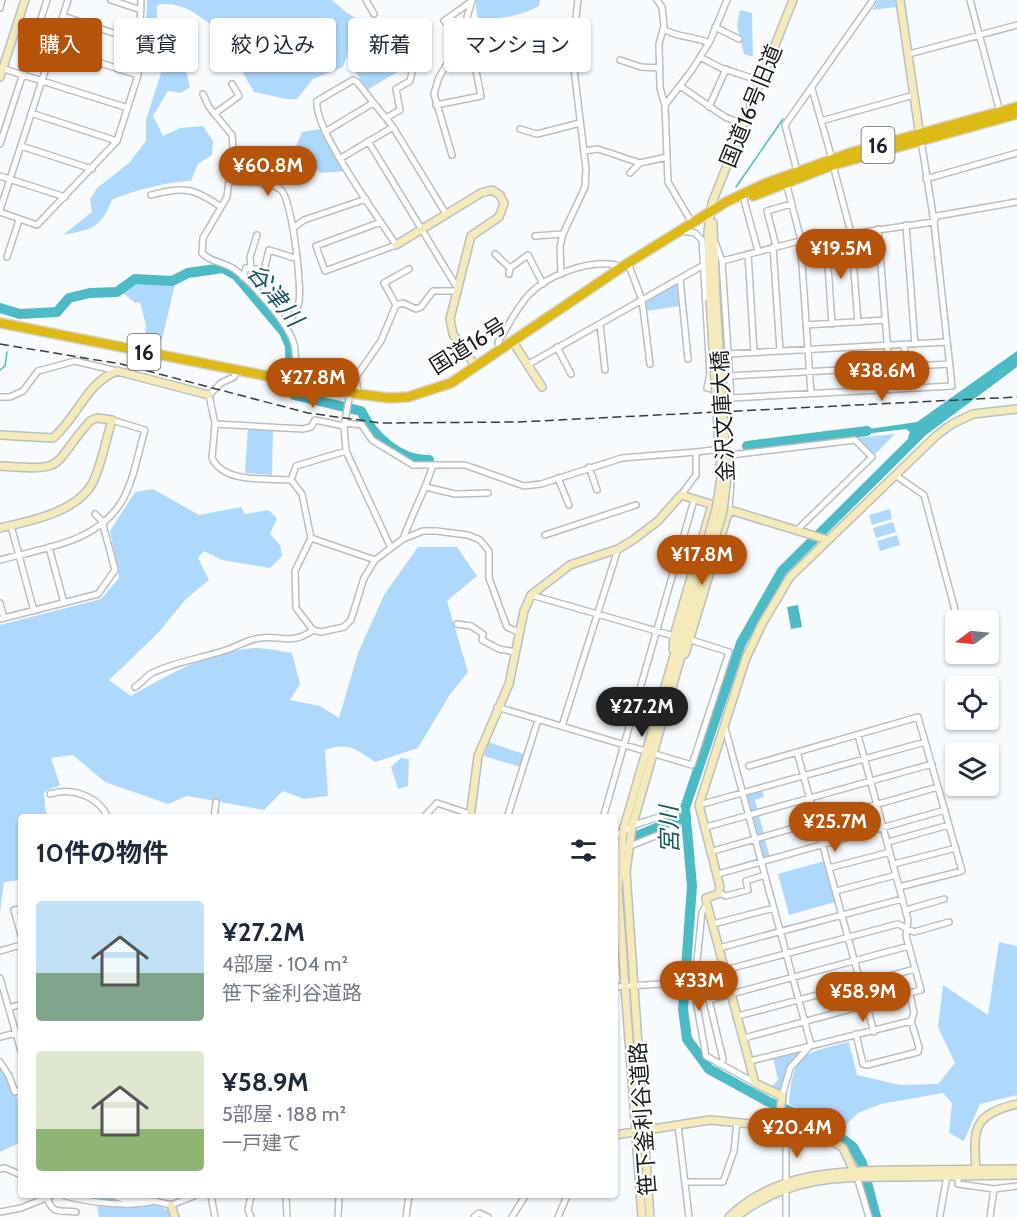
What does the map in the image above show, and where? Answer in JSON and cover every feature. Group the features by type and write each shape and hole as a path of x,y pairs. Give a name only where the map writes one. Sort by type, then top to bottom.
{"highway":[{"name":"国道16号","path":"0,323 354,393 389,398 415,395 444,386 476,367 628,263 726,202 797,171 1017,107"},
{"name":"国道16号","path":"920,137 1017,114"},
{"name":"国道16号","path":"711,212 832,162"}],"street":[{"path":"0,8 3,0"},
{"path":"0,77 25,0"},
{"path":"0,144 47,0"},
{"path":"68,0 63,16 114,33"},
{"path":"111,0 141,10"},
{"path":"141,0 141,18"},
{"path":"366,0 374,14"},
{"path":"561,274 560,247 563,234 585,187 584,151 573,43 578,0"},
{"path":"657,0 662,7 663,29 659,44 660,88 665,105 668,182 692,224"},
{"path":"665,105 709,43 727,0"},
{"path":"797,171 785,125 813,89 873,0"},
{"path":"714,242 722,261 731,398 952,386 934,222 900,0"},
{"path":"970,0 1000,112"},
{"path":"448,18 472,1"},
{"path":"467,18 472,1"},
{"name":"国道16号旧道","path":"711,212 716,193 791,1"},
{"path":"909,54 1017,25"},
{"path":"716,27 739,39"},
{"path":"663,29 677,37 697,38 709,43"},
{"path":"700,57 761,81"},
{"path":"620,60 641,67 660,68"},
{"path":"102,64 138,75"},
{"path":"1,69 128,108"},
{"path":"444,69 434,94 452,155"},
{"path":"709,107 726,69"},
{"path":"45,72 0,211 37,225 117,141 138,72"},
{"path":"386,118 400,110 396,89 410,81 412,72"},
{"path":"436,105 481,96 476,72"},
{"path":"396,244 325,132 316,107 317,101 353,80 357,82 393,127 446,214"},
{"path":"214,114 239,96 232,84"},
{"path":"680,86 709,107 743,124"},
{"path":"813,89 851,233 858,322"},
{"path":"203,94 214,114 232,135 227,197 203,238 202,253 207,258 231,267 286,327 294,346 291,381"},
{"path":"821,121 914,95"},
{"path":"325,132 373,102"},
{"path":"31,113 117,141"},
{"path":"520,129 537,134 580,123"},
{"path":"341,158 393,127"},
{"path":"368,141 458,290"},
{"path":"21,146 92,169"},
{"path":"584,151 598,149 640,163 668,157"},
{"path":"926,179 1017,153"},
{"path":"630,173 640,163"},
{"path":"0,176 64,197"},
{"path":"230,181 260,183 280,188 288,197 293,228 294,258 300,282 299,302 286,327"},
{"path":"786,182 800,241 811,393"},
{"path":"151,195 176,188 193,190 221,207"},
{"path":"381,222 316,246 325,271 396,244 488,190 498,193 504,203 499,217 471,236 450,319 453,334 476,367"},
{"path":"293,228 303,220 366,199"},
{"path":"744,200 758,251"},
{"path":"934,222 937,216 1017,202"},
{"path":"780,350 775,247 767,211 791,204"},
{"path":"711,212 714,242 713,300"},
{"path":"711,212 708,232 713,300"},
{"path":"7,256 20,220"},
{"path":"722,261 800,241 934,222"},
{"path":"906,225 915,344"},
{"path":"878,229 891,390"},
{"path":"680,231 700,236 703,245 702,266 710,374 707,388 711,391 729,390"},
{"path":"535,236 563,234"},
{"path":"251,268 250,257 257,235"},
{"path":"826,237 832,324"},
{"path":"243,278 246,268 264,270 269,250 294,258"},
{"path":"495,254 510,271 528,255 543,284"},
{"path":"748,254 754,352"},
{"path":"628,263 642,300 650,364"},
{"path":"501,350 498,342 527,297 543,284 561,274 609,264 616,265 619,270"},
{"path":"527,365 702,266"},
{"path":"396,305 384,283 409,269"},
{"path":"680,279 688,359"},
{"path":"396,305 403,303 416,309 421,307 433,291 458,290"},
{"name":"金沢文庫大橋","path":"704,564 721,477 713,300"},
{"path":"391,548 346,451 344,424 347,405 354,393 356,377 381,341 396,305"},
{"path":"806,325 885,320"},
{"path":"600,324 605,370"},
{"path":"513,342 542,387"},
{"path":"727,354 947,342"},
{"path":"904,345 908,388"},
{"path":"557,347 571,374"},
{"path":"0,397 10,397 22,392 36,372 75,361 208,395"},
{"path":"729,376 950,364"},
{"path":"208,395 221,382 234,377 237,370"},
{"path":"0,435 53,438 67,424 92,388 104,377 117,371"},
{"path":"208,395 215,424 212,458 223,470 238,476 291,480 303,494 311,538 294,578 296,608 313,630 321,632 344,627 351,620 364,578 375,560 403,539 423,531 436,531 456,532 480,540 489,551 489,578 507,627 520,633"},
{"path":"719,893 713,851 699,805 746,658 762,624 790,577 825,539 952,424 985,412 1017,409"},
{"path":"0,466 42,469 56,465 90,421 97,418 145,430 122,501 103,524 79,538 0,560"},
{"path":"0,528 57,511 83,500 93,482 112,420"},
{"path":"215,424 303,429 311,427 315,420 362,425 372,440 405,461 420,466 475,467 524,486 632,456 727,449 730,454 731,481 729,510 692,640 676,675"},
{"path":"730,454 855,440 872,457 797,530"},
{"path":"291,480 296,466 346,451"},
{"path":"470,814 478,756 496,707 509,684 531,595 570,566 618,549 658,521 696,475 696,452"},
{"path":"403,539 433,465"},
{"path":"589,467 597,490"},
{"path":"895,475 924,495 955,610"},
{"path":"558,478 569,505"},
{"path":"426,487 455,494 488,493"},
{"path":"681,495 825,539"},
{"path":"604,814 694,500"},
{"path":"545,535 636,505"},
{"path":"672,663 674,636 712,505"},
{"path":"0,603 2,619 98,594 115,570 103,524 95,514"},
{"path":"10,526 34,611"},
{"path":"311,538 375,560"},
{"path":"49,547 64,603"},
{"path":"562,726 618,549"},
{"name":"笹下釜利谷道路","path":"642,1217 625,889 628,846 672,663 704,564"},
{"name":"笹下釜利谷道路","path":"650,1217 645,1132 618,890 618,851 676,675 704,564"},
{"path":"531,595 674,636"},
{"path":"457,624 471,626 483,634 482,640 499,649 516,652"},
{"path":"135,687 144,682 150,673 195,657 228,650 254,639 294,640 302,638 313,630"},
{"path":"496,707 692,765 729,652 692,640"},
{"path":"749,766 918,717 962,871 899,887"},
{"path":"508,814 538,720"},
{"path":"725,728 811,1046"},
{"path":"744,1038 921,990 909,946 906,910 858,735"},
{"path":"699,805 925,742"},
{"path":"797,752 874,1032"},
{"path":"706,827 932,764"},
{"path":"713,851 938,787"},
{"path":"50,794 70,790 78,792 99,803 106,814"},
{"path":"214,814 216,802"},
{"path":"427,814 437,803 465,814"},
{"path":"718,874 945,810"},
{"path":"618,834 678,811"},
{"path":"888,842 950,825"},
{"path":"618,851 678,827"},
{"path":"894,864 956,848"},
{"path":"830,868 890,852"},
{"path":"755,1083 706,898 719,893 726,896 748,890 746,880 765,875"},
{"path":"836,891 896,875"},
{"path":"719,948 902,899"},
{"path":"906,910 944,899"},
{"path":"707,904 702,912 694,988 706,1056 781,1098"},
{"path":"712,924 774,908"},
{"path":"18,909 14,910 18,924"},
{"path":"725,970 898,924 914,932 949,922"},
{"path":"0,951 18,946"},
{"path":"721,1065 723,1059 709,1000 909,946"},
{"path":"738,1016 915,969"},
{"path":"0,978 18,1040"},
{"path":"618,987 675,983"},
{"path":"855,1034 863,1064 867,1065 918,1052 919,1047 911,1021 914,1013 910,994"},
{"path":"9,1008 18,1005"},
{"path":"750,1060 855,1034 874,1032 911,1021"},
{"path":"0,1037 16,1033"},
{"path":"786,1217 781,1098 790,1068 811,1046"},
{"path":"0,1062 15,1092 18,1091"},
{"path":"976,1173 975,1139 978,1124 993,1111 1017,1104"},
{"path":"618,1135 710,1120 802,1129 831,1140 843,1148 858,1174 869,1217"},
{"path":"686,1182 723,1182 734,1151 737,1122"},
{"path":"678,1125 689,1217"},
{"path":"0,1169 5,1168 18,1174"},
{"path":"870,1174 947,1176 1017,1169"},
{"path":"729,1217 748,1201 809,1175 976,1173 1017,1175"},
{"path":"958,1175 958,1184 994,1189 1017,1186"},
{"path":"940,1215 947,1176"},
{"path":"736,1217 784,1186"},
{"path":"990,1217 994,1189"},
{"path":"0,1212 21,1208 44,1198"},
{"path":"49,1198 50,1208 76,1212"},
{"path":"74,1198 133,1205 154,1201"},
{"path":"120,1198 171,1205 189,1198"},
{"path":"211,1198 214,1217"},
{"path":"250,1198 248,1210 251,1217"},
{"path":"286,1198 287,1217"},
{"path":"336,1217 339,1198"},
{"path":"406,1217 409,1198"},
{"path":"512,1217 524,1198"},
{"path":"558,1217 566,1198"},
{"path":"171,1205 175,1217"},
{"path":"474,1217 479,1213 488,1217"}],"shaded area":[{"path":"147,0 332,0 356,18 348,18 348,53 343,67 336,70 336,18 210,18 210,24 181,7 165,4 157,5 157,18 146,18"},
{"path":"475,0 540,0 539,6 525,13 478,18"},
{"path":"878,0 895,0 896,7 872,10"},
{"path":"740,10 752,13 753,57 744,54 737,25"},
{"path":"158,72 186,72 190,87 181,93 168,91 153,116 163,136 180,128 203,126 213,141 212,155 198,164 191,181 140,190 112,200 104,217 94,226 63,235 92,212 90,199 97,188 129,163 146,141 146,120 161,73"},
{"path":"242,72 330,72 313,79 297,99 254,92"},
{"path":"356,72 397,72 367,90"},
{"path":"319,129 345,171 322,173 295,159 295,149 302,132"},
{"path":"136,281 175,284 162,340 145,337 146,325 140,302 135,303 122,292"},
{"path":"675,284 678,286 680,306 646,311 645,301"},
{"path":"1017,351 1017,367 914,444 908,437 910,432 906,429 856,435 855,431 917,422"},
{"path":"248,428 273,429 272,475 245,473"},
{"path":"895,434 874,455 856,438"},
{"path":"153,489 199,515 241,507 245,514 268,510 277,518 270,534 280,545 282,556 270,568 222,560 204,551 198,558 209,580 186,599 158,633 109,680 131,696 206,658 238,650 264,648 292,653 300,684 290,700 320,706 339,718 358,653 384,595 418,547 457,547 477,576 447,601 468,672 449,696 418,748 375,762 352,748 340,747 325,750 328,796 304,799 283,791 264,810 187,796 168,804 105,782 73,755 51,758 60,785 44,792 46,814 18,814 18,880 4,882 0,912 0,625 101,599 119,578 110,531 135,492"},
{"path":"890,509 892,519 872,525 869,515"},
{"path":"893,522 896,532 876,538 873,528"},
{"path":"897,535 900,545 880,551 877,541"},
{"path":"798,605 802,627 791,629 787,607"},
{"path":"488,742 524,754 520,767 484,756"},
{"path":"401,758 409,759 408,786 398,789 391,767"},
{"path":"762,790 764,797 755,800 770,858 762,860 745,795"},
{"path":"824,861 835,902 789,915 778,874"},
{"path":"999,942 1017,946 1017,1095 980,1104 964,1141 949,1133 952,1103 943,1093 881,1104 858,1113 841,1130 789,1104 793,1074 803,1058 820,1049 849,1042 857,1075 900,1085 938,1084 955,1063 938,1027 943,985 988,1015"},
{"path":"802,1050 788,1065 781,1093 771,1087 778,1080 773,1058"},
{"path":"0,1063 4,1066 18,1100 18,1143 0,1152"},
{"path":"102,1198 113,1198 122,1206 142,1207 154,1204 168,1210 171,1217 99,1217 97,1207 103,1203"}],"waterway":[{"path":"736,187 783,119"},
{"name":"谷津川","path":"0,308 20,314 57,312 69,298 90,293 117,292 135,279 172,281 188,273 223,268 236,275 284,332 290,346 291,387 294,395 361,411 372,429 397,452 429,460"},
{"path":"0,370 5,366 7,352"},
{"name":"谷津川","path":"747,446 867,431"},
{"name":"宮川","path":"876,1217 862,1163 853,1147 828,1128 767,1101 709,1069 687,1039 683,1009 692,886 685,808 741,643 782,571 921,433"},
{"path":"618,844 686,816"}],"railway":[{"path":"0,344 121,364 308,413 381,423 518,422 1017,397"}]}
